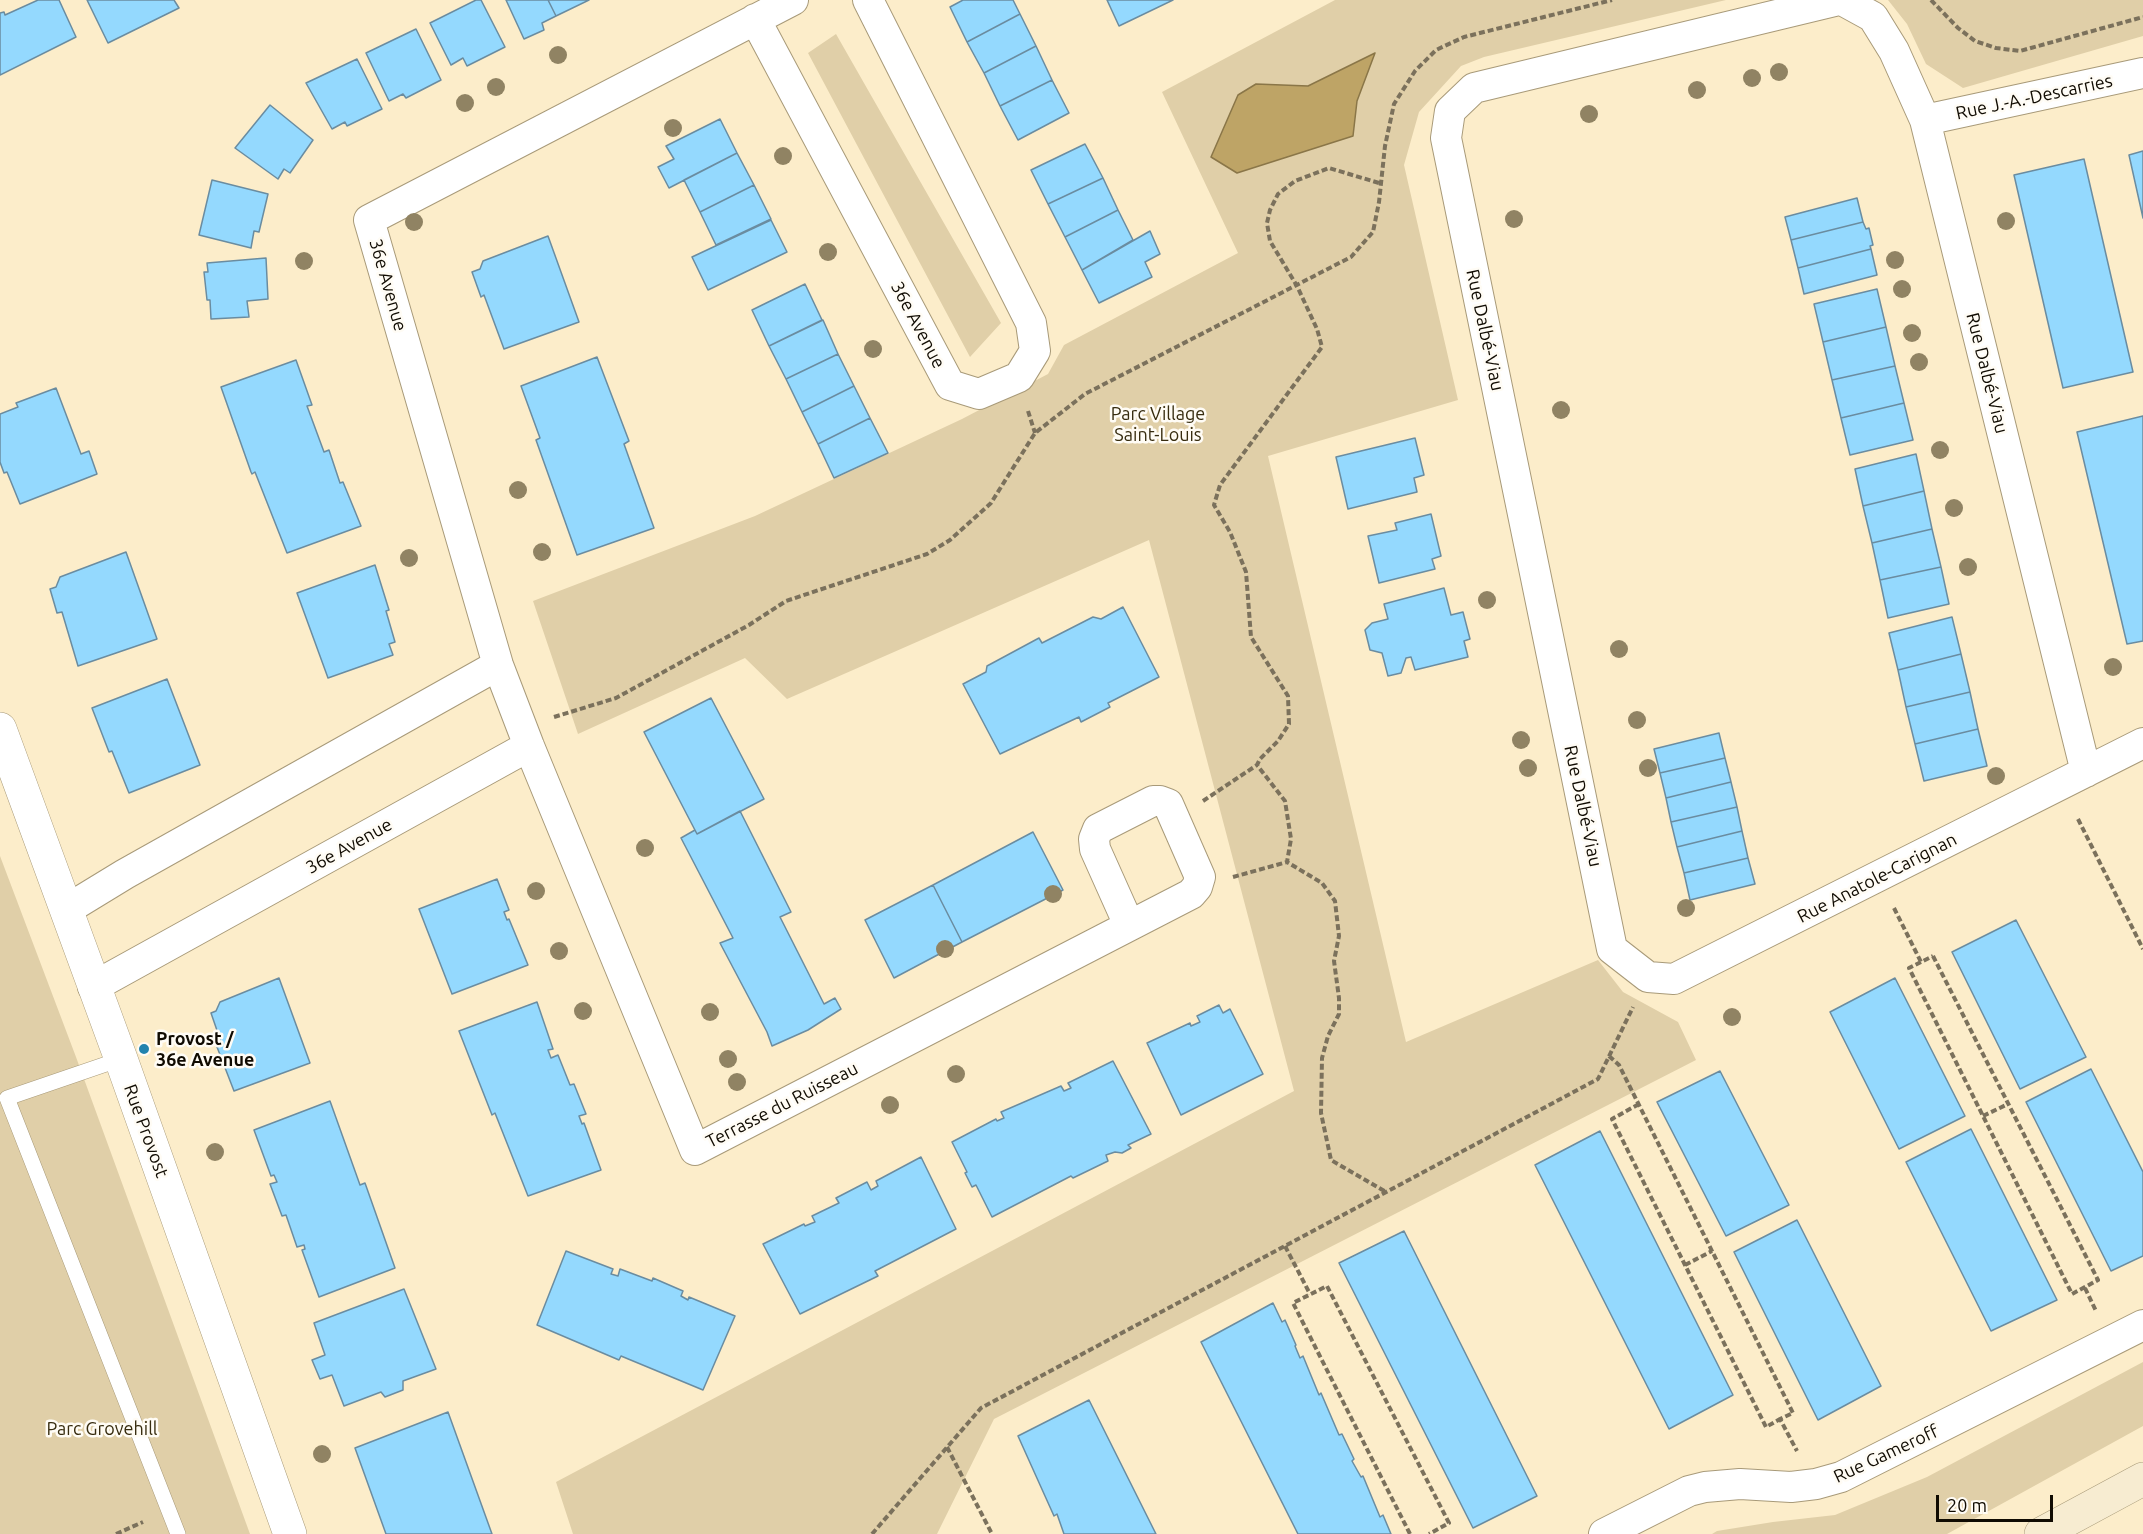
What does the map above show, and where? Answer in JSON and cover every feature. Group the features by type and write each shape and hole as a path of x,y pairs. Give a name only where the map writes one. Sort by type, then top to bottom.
{"main road":[{"path":"2041,1534 2143,1479"}],"street":[{"name":"36e Avenue","path":"93,987 525,737 498,665 369,220 793,0"},
{"name":"36e Avenue","path":"756,20 950,385 980,394 1018,377 1035,351 1031,323 868,0"},
{"name":"Rue Dalbé-Viau","path":"1648,977 1612,949 1446,138 1450,111 1474,88 1840,0 1873,17 1894,51 1925,120 2086,772"},
{"name":"Rue J.-A.-Descarries","path":"1925,120 2143,73"},
{"path":"66,910 125,874 498,665"},
{"name":"Rue Provost","path":"0,729 121,1059 290,1534"},
{"name":"Terrasse du Ruisseau","path":"525,737 695,1150 1191,894 1197,887"},
{"name":"Rue Anatole-Carignan","path":"1648,977 1674,979 2143,742"},
{"path":"1130,925 1095,849 1094,838 1098,829 1153,801 1168,804 1200,877 1197,887"},
{"name":"Rue Gameroff","path":"1612,1532 1689,1491 1705,1487 1740,1484 1791,1486 1816,1484 1841,1477 2143,1325"}],"lane":[{"path":"121,1059 7,1098 178,1534"}],"path":[{"path":"525,737 616,698 749,625 786,601 927,554 950,540 991,503 1035,434 1085,393 1297,286 1351,256 1373,232 1379,183 1394,104 1415,71 1436,50 1464,37 1612,0"},
{"path":"1931,0 1958,28 1975,41 1996,48 2020,51 2143,17"},
{"path":"1175,819 1257,765 1289,724 1288,696 1251,638 1246,572 1230,532 1214,505 1220,485 1322,347 1317,329 1297,286 1270,241 1267,223 1270,210 1278,194 1295,181 1329,168 1379,183"},
{"path":"1257,765 1285,801 1291,839 1287,862"},
{"path":"2078,819 2143,949"},
{"path":"1197,887 1287,862 1320,882 1335,901 1339,936 1334,961 1339,1014 1328,1036 1322,1058 1321,1113 1331,1160 1386,1192"},
{"path":"1894,908 1921,962"},
{"path":"1933,956 2008,1104 2098,1280 2072,1294 1909,968 1933,956"},
{"path":"873,1534 981,1408 1598,1079 1648,977"},
{"path":"1609,1056 1619,1065 1639,1104 1793,1413 1766,1427 1612,1119 1639,1104"},
{"path":"1983,1116 2008,1104"},
{"path":"1285,1246 1310,1293"},
{"path":"1685,1264 1712,1251"},
{"path":"1410,1534 1293,1303 1327,1286 1449,1523 1430,1534"},
{"path":"2085,1288 2099,1316"},
{"path":"1780,1419 1802,1460"},
{"path":"947,1447 992,1534"}],"green space":[{"name":"Parc Village Saint-Louis","path":"1335,0 1726,0 1484,57 1461,66 1419,112 1404,165 1458,400 1268,456 1406,1042 1598,960 1623,992 1678,1022 1696,1060 994,1419 937,1534 573,1534 556,1482 1294,1091 1149,540 787,699 745,658 578,734 533,601 755,516 962,419 1048,374 1064,345 1238,253 1162,92"},
{"path":"1888,0 2143,0 2143,36 1963,88 1926,64 1907,24"},
{"path":"836,34 1001,323 970,357 808,53"},
{"name":"Parc Grovehill","path":"0,856 76,1057 250,1534 0,1534"},
{"path":"2143,1362 2143,1426 1947,1534 1712,1534 1717,1531 1773,1522 1835,1515 1927,1477"}],"shaded area":[{"path":"1375,53 1357,101 1353,136 1237,173 1211,157 1238,95 1256,84 1308,86"}],"building":[{"path":"38,0 59,0 76,37 0,75 0,13 4,12 5,15"},
{"path":"87,0 174,0 179,8 108,43"},
{"path":"476,0 481,0 505,47 467,66 463,58 451,65 430,23"},
{"path":"506,0 548,0 556,16 542,23 544,30 524,39"},
{"path":"548,0 589,0 556,16"},
{"path":"963,0 1013,0 1020,14 967,42 950,7"},
{"path":"1107,0 1173,0 1119,26"},
{"path":"1020,14 1036,46 984,73 967,42"},
{"path":"416,29 441,80 406,98 403,94 389,101 366,53"},
{"path":"1036,46 1052,80 1000,106 984,73"},
{"path":"357,59 382,109 347,126 345,122 332,129 306,83"},
{"path":"1052,80 1069,113 1018,140 1000,106"},
{"path":"270,105 313,140 290,173 284,169 278,179 235,148"},
{"path":"720,119 737,153 669,188 658,167 674,159 666,146"},
{"path":"1085,144 1103,178 1048,204 1031,170"},
{"path":"2143,151 2143,218 2129,155"},
{"path":"737,153 754,185 700,212 684,180"},
{"path":"2084,159 2133,372 2063,388 2014,175"},
{"path":"1103,178 1118,210 1065,237 1048,204"},
{"path":"212,180 268,194 259,232 254,231 251,248 199,235"},
{"path":"754,185 771,219 716,245 700,212"},
{"path":"1857,198 1863,222 1791,240 1785,217"},
{"path":"1118,210 1133,240 1082,270 1065,237"},
{"path":"771,220 787,252 708,290 692,257"},
{"path":"1863,222 1866,229 1869,228 1873,245 1870,246 1871,249 1798,268 1791,240"},
{"path":"1150,231 1160,254 1145,262 1152,277 1099,303 1082,270"},
{"path":"548,236 579,322 504,349 484,295 481,297 472,272 480,269 483,261"},
{"path":"1871,249 1877,275 1804,294 1798,268"},
{"path":"266,258 268,299 247,301 249,317 211,319 210,300 207,300 204,272 208,272 207,263"},
{"path":"805,284 822,320 769,346 752,310"},
{"path":"1877,289 1886,327 1823,342 1814,304"},
{"path":"823,320 838,354 786,379 769,346"},
{"path":"1886,327 1895,366 1832,380 1823,342"},
{"path":"838,354 854,386 802,412 786,379"},
{"path":"597,357 629,441 624,444 654,528 577,555 536,440 540,438 521,386"},
{"path":"296,360 312,405 307,406 324,452 329,450 340,483 343,482 361,526 287,553 255,472 252,474 251,472 221,387"},
{"path":"1895,366 1904,403 1841,418 1832,380"},
{"path":"854,386 870,418 818,444 802,412"},
{"path":"56,388 81,454 89,451 97,474 20,504 7,472 4,473 0,462 0,414 18,407 16,403"},
{"path":"1904,403 1913,440 1850,455 1841,418"},
{"path":"2143,416 2143,641 2127,644 2077,432"},
{"path":"870,418 888,453 834,478 818,444"},
{"path":"1415,438 1424,475 1414,478 1417,492 1348,509 1336,457"},
{"path":"1916,454 1924,491 1863,506 1855,469"},
{"path":"1924,491 1932,529 1872,543 1863,506"},
{"path":"1431,514 1441,556 1432,559 1435,569 1379,583 1368,536 1397,530 1395,523"},
{"path":"1932,529 1941,567 1880,580 1872,543"},
{"path":"126,552 157,639 78,666 62,612 57,613 50,589 56,587 60,577"},
{"path":"375,565 389,610 386,611 395,642 389,644 393,655 328,678 297,593"},
{"path":"1941,567 1949,604 1888,618 1880,580"},
{"path":"1444,588 1451,615 1463,612 1470,639 1464,641 1468,657 1415,670 1411,657 1406,658 1401,673 1388,676 1382,653 1370,650 1365,630 1372,623 1388,619 1384,604"},
{"path":"1123,607 1159,677 1108,703 1110,707 1081,722 1079,717 1000,754 963,684 986,672 987,666 1039,638 1042,643 1093,617 1101,619"},
{"path":"1952,617 1961,654 1898,670 1889,633"},
{"path":"1961,654 1970,692 1906,707 1898,670"},
{"path":"167,679 200,765 129,793 112,751 109,752 92,708"},
{"path":"1970,692 1978,729 1915,744 1906,707"},
{"path":"711,698 764,799 697,834 644,732"},
{"path":"1978,729 1987,766 1924,781 1915,744"},
{"path":"1719,733 1725,758 1660,773 1654,749"},
{"path":"1725,758 1731,782 1666,798 1660,773"},
{"path":"1731,782 1737,807 1671,822 1666,798"},
{"path":"1737,807 1742,831 1677,847 1671,822"},
{"path":"740,811 791,912 780,917 824,1004 835,998 841,1009 808,1030 772,1046 767,1032 720,943 733,938 681,838 695,830 697,834"},
{"path":"1742,831 1748,858 1684,873 1677,847"},
{"path":"1033,832 1063,890 962,942 933,885"},
{"path":"1748,858 1755,884 1690,900 1684,873"},
{"path":"497,879 509,910 504,912 528,965 452,994 419,909"},
{"path":"933,885 962,942 894,978 865,920"},
{"path":"2016,920 2086,1057 2020,1089 1952,952"},
{"path":"279,978 310,1063 234,1091 217,1047 222,1045 211,1013 216,1011 220,1002"},
{"path":"1895,978 1965,1116 1899,1149 1830,1012"},
{"path":"537,1002 553,1049 548,1050 551,1058 558,1055 570,1085 574,1084 586,1114 579,1116 582,1124 584,1123 601,1170 528,1196 495,1113 492,1115 459,1031"},
{"path":"1219,1005 1223,1013 1230,1009 1263,1074 1181,1115 1147,1043 1190,1023 1191,1026 1200,1022 1197,1016"},
{"path":"1113,1061 1151,1134 1128,1145 1131,1148 1122,1153 1115,1152 1106,1155 1108,1161 1073,1178 1071,1176 992,1217 976,1185 972,1187 952,1142 996,1119 997,1121 1004,1118 1001,1112 1061,1086 1064,1091 1071,1088 1068,1083"},
{"path":"2091,1069 2143,1172 2143,1256 2111,1271 2026,1102"},
{"path":"1720,1071 1789,1205 1726,1236 1657,1102"},
{"path":"330,1101 360,1185 365,1183 395,1268 319,1297 302,1250 305,1249 304,1245 297,1247 286,1215 282,1216 270,1184 277,1182 274,1175 271,1176 254,1130"},
{"path":"1971,1129 2057,1300 1991,1331 1906,1162"},
{"path":"1600,1131 1733,1395 1669,1429 1535,1165"},
{"path":"921,1157 956,1229 875,1271 878,1276 800,1314 763,1244 804,1224 805,1226 815,1222 812,1216 839,1203 836,1198 867,1182 871,1190 878,1186 876,1181"},
{"path":"1797,1220 1881,1386 1818,1420 1734,1252"},
{"path":"1404,1231 1537,1496 1473,1528 1339,1263"},
{"path":"566,1251 613,1269 611,1274 618,1276 620,1269 652,1281 653,1278 683,1291 681,1296 688,1300 689,1297 735,1316 703,1390 621,1356 619,1360 537,1325"},
{"path":"404,1289 436,1369 403,1381 403,1390 385,1397 381,1392 344,1406 332,1375 320,1379 312,1360 325,1355 314,1323"},
{"path":"1273,1303 1282,1322 1285,1320 1300,1358 1303,1356 1319,1395 1321,1393 1339,1435 1342,1434 1354,1459 1352,1461 1361,1477 1363,1476 1380,1517 1383,1515 1391,1534 1298,1534 1201,1342"},
{"path":"1089,1400 1156,1534 1064,1534 1057,1514 1054,1516 1018,1436"},
{"path":"448,1412 492,1534 386,1534 355,1448"}],"place":[{"name":"Provost / 36e Avenue","path":"144,1049"}]}
